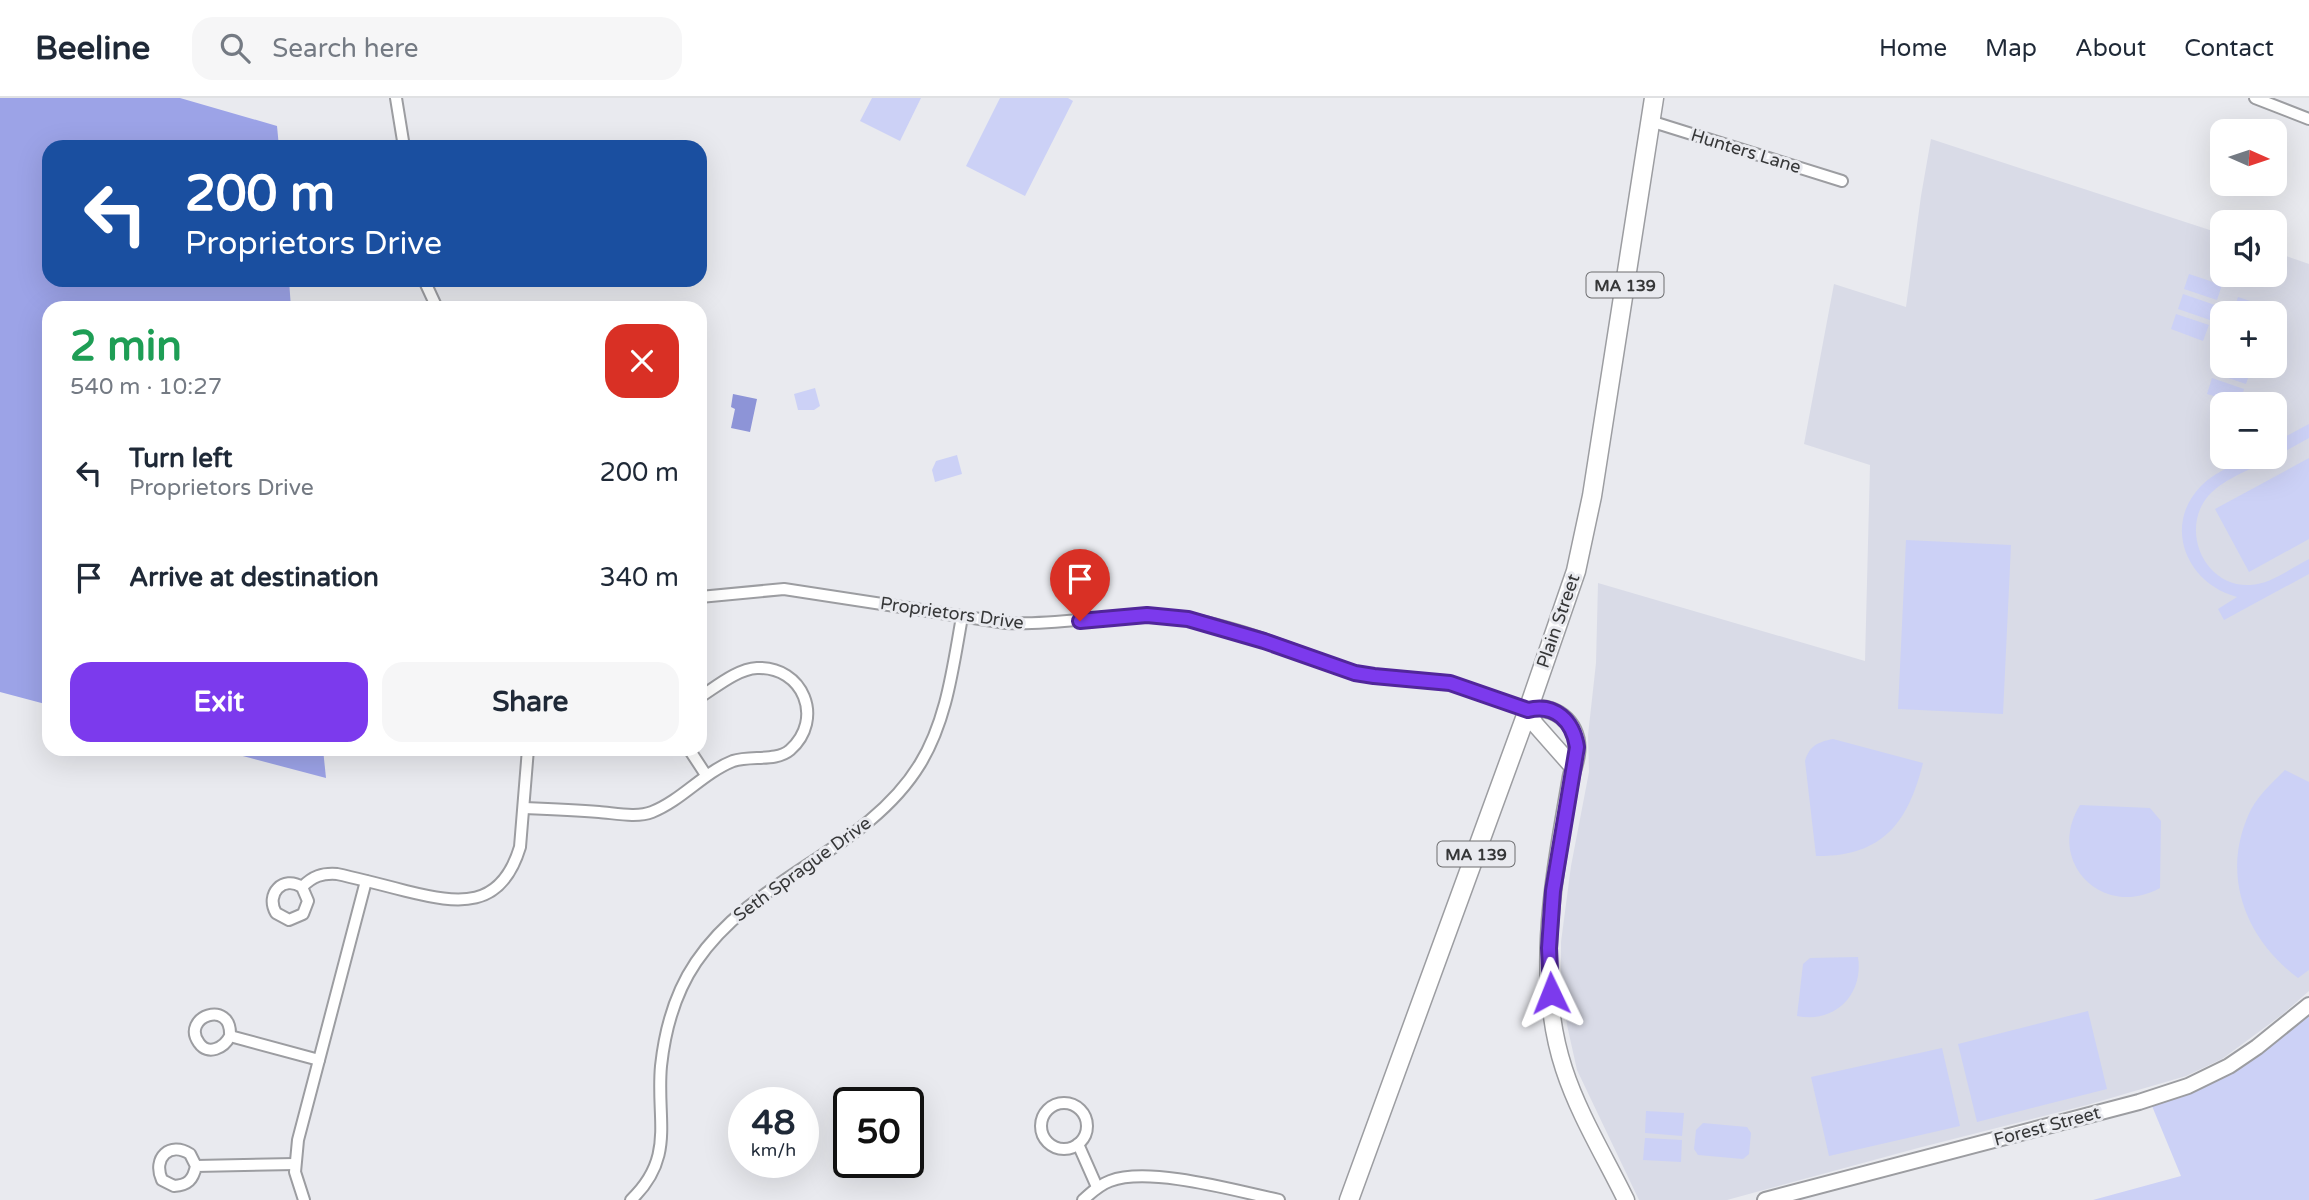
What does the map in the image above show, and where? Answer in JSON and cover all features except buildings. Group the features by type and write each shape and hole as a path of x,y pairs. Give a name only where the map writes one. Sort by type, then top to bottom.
{"main road":[{"name":"Plain Street","path":"1349,1200 1576,571 1585,531 1654,98"},
{"path":"1573,767 1535,724 1528,710 1540,707 1554,711 1570,725 1577,747 1551,909 1549,948 1552,1004 1559,1052 1569,1082 1626,1200"}],"street":[{"path":"396,98 403,140"},
{"path":"2255,98 2309,118"},
{"name":"Hunters Lane","path":"1650,121 1842,181"},
{"name":"Proprietors Drive","path":"707,596 784,589 962,617 1026,624 1147,615 1188,619 1264,641 1355,673 1450,683 1528,710"},
{"name":"Seth Sprague Drive","path":"631,1200 650,1178 658,1161 662,1142 661,1086 664,1046 667,1027 684,984 707,947 731,919 872,819 906,783 920,764 941,716 953,670 962,617"},
{"path":"524,808 650,813 679,797 706,775 736,760 778,756 790,750 805,731 808,713 802,690 788,676 772,669 755,668 740,673 707,693"},
{"path":"302,887 317,875 326,873 440,899 456,901 482,896 506,877 516,862 520,847 528,756"},
{"path":"694,756 706,775"},
{"path":"304,1200 295,1164 298,1140 366,881"},
{"name":"Forest Street","path":"1765,1200 2119,1107 2188,1086 2242,1058 2309,1005"},
{"path":"229,1036 319,1060"},
{"path":"1068,1103 1085,1117 1087,1132 1078,1144 1072,1148 1057,1148 1045,1138 1042,1132 1044,1116 1054,1106 1068,1103"},
{"path":"1078,1144 1097,1187"},
{"path":"196,1166 295,1164"},
{"path":"1083,1200 1097,1187 1126,1177 1155,1177 1279,1200"}],"shaded area":[{"path":"0,98 180,98 277,126 278,140 42,140 42,287 290,287 290,301 42,301 42,703 0,692"},
{"path":"872,98 921,98 900,141 860,121"},
{"path":"1000,98 1068,98 1073,101 1025,196 966,166"},
{"path":"1931,139 2210,230 2210,287 2287,287 2287,256 2309,264 2309,991 2283,1014 2222,1059 2186,1076 2087,1105 1727,1200 1639,1200 1577,1070 1561,980 1561,942 1571,866 1589,772 1588,735 1596,663 1598,583 1865,661 1870,465 1804,444 1834,284 1906,307"},
{"path":"2189,274 2210,281 2210,287 2221,287 2217,300 2184,289"},
{"path":"2183,294 2210,303 2210,320 2178,309"},
{"path":"2176,314 2209,325 2203,341 2171,329"},
{"path":"2212,378 2244,389 2243,392 2207,394"},
{"path":"2228,378 2248,378 2246,384"},
{"path":"815,388 820,406 814,410 798,410 794,394"},
{"path":"733,394 757,399 750,432 731,428 735,409 731,407"},
{"path":"2309,424 2309,438 2287,450 2287,436"},
{"path":"957,455 962,474 935,482 932,470 936,461"},
{"path":"2309,458 2309,539 2249,572 2215,509"},
{"path":"2226,469 2250,469 2216,489 2200,509 2196,524 2201,554 2220,577 2234,583 2258,584 2309,559 2309,574 2224,620 2218,609 2237,597 2219,590 2193,567 2182,535 2183,518 2189,502 2206,481"},
{"path":"1906,540 2011,545 2003,714 1898,709"},
{"path":"1833,739 1923,763 1909,803 1889,832 1875,843 1858,850 1839,855 1816,856 1805,761 1815,746"},
{"path":"243,756 324,756 326,778"},
{"path":"2285,770 2309,782 2309,970 2298,978 2280,963 2253,926 2244,906 2237,862 2240,839 2251,809"},
{"path":"2080,805 2150,808 2161,821 2160,888 2138,896 2118,896 2100,891 2085,880 2075,864 2070,846 2071,826"},
{"path":"1858,957 1856,983 1844,1004 1823,1015 1797,1016 1803,964 1810,958"},
{"path":"2088,1011 2107,1089 1977,1122 1958,1044"},
{"path":"2309,1013 2309,1200 2093,1200 2181,1176 2152,1106 2182,1097 2232,1074"},
{"path":"1942,1048 1960,1126 1829,1156 1811,1077"},
{"path":"1646,1111 1684,1113 1682,1136 1645,1133"},
{"path":"1703,1123 1747,1127 1751,1133 1749,1154 1743,1159 1698,1155 1694,1149 1696,1130"},
{"path":"1645,1138 1682,1140 1681,1162 1643,1160"}],"route":[{"path":"1080,621 1147,615 1188,619 1212,624 1355,673 1450,683 1528,710 1540,707 1554,711 1570,725 1577,747 1551,909 1551,993"}]}
